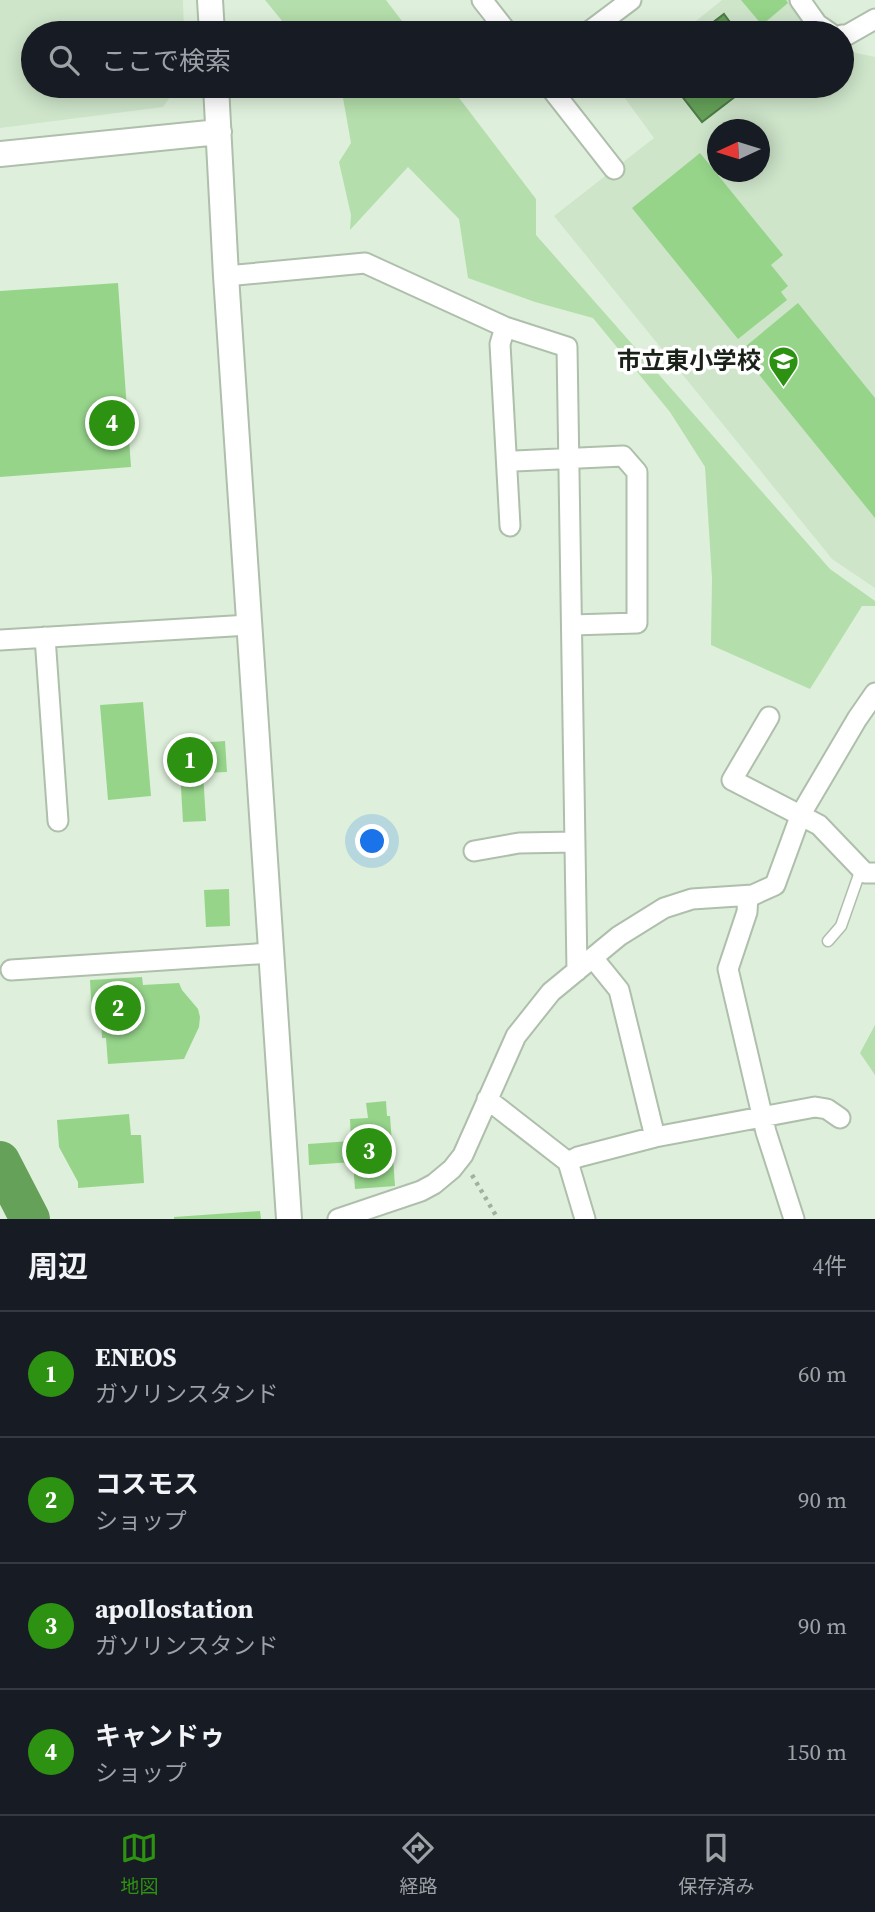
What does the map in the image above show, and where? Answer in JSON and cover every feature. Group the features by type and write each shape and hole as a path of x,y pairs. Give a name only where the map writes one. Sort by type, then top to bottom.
{"street":[{"path":"210,0 211,21"},
{"path":"482,0 499,21"},
{"path":"603,21 631,0"},
{"path":"800,0 815,21"},
{"path":"854,31 875,19"},
{"path":"217,98 226,276 289,1219"},
{"path":"558,98 614,169"},
{"path":"0,154 219,132"},
{"path":"226,276 365,263 505,327 567,346 577,971"},
{"path":"505,327 500,344 510,526"},
{"path":"507,459 515,461 623,456 637,472 637,623 572,625"},
{"path":"0,640 249,625"},
{"path":"45,637 58,821"},
{"path":"338,1219 421,1191 434,1184 460,1160 516,1036 551,992 593,958 638,924 678,902 748,896 775,885 800,814 872,702"},
{"path":"769,717 732,780 819,825 868,871"},
{"path":"474,851 519,843 575,842"},
{"path":"748,896 747,912 728,969 763,1117 794,1219"},
{"path":"11,970 271,953"},
{"path":"593,958 619,990 654,1137"},
{"path":"487,1099 568,1162 585,1219"},
{"path":"568,1162 654,1137 815,1107 827,1109 840,1118"}],"lane":[{"path":"828,941 841,926 868,871"}],"path":[{"path":"460,1160 476,1180 498,1219"}],"shaded area":[{"path":"0,0 183,0 184,21 21,21 21,98 169,98 163,107 0,128"},
{"path":"265,0 386,0 402,21 282,21"},
{"path":"722,0 791,0 803,21 696,21"},
{"path":"724,14 729,21 715,21"},
{"name":"市立東小学校","path":"854,53 875,57 875,588 832,559 554,216 654,138 625,98 854,98"},
{"path":"343,98 459,98 536,199 536,235 830,569 875,601 875,606 862,606 810,689 711,645 712,578 705,467 670,412 593,318 535,302 468,278 459,219 408,167 350,230 351,215 339,162 351,143"},
{"path":"683,98 733,98 702,122"},
{"path":"875,1025 875,1075 860,1053"}],"building":[{"path":"741,0 786,0 788,3 767,21 759,21"},
{"path":"700,153 707,162 707,182 724,182 783,255 771,265 788,286 781,292 787,300 738,339 632,208"},
{"path":"118,283 131,467 0,477 0,291"},
{"path":"798,303 875,398 875,518 740,351"},
{"path":"143,702 151,796 108,800 100,705"},
{"path":"197,735 197,743 225,741 227,772 203,773 206,821 183,822 178,736"},
{"path":"229,889 230,926 206,927 204,890"},
{"path":"142,977 143,985 179,983 198,1009 199,1027 184,1059 108,1064 106,1038 102,1038 101,1017 92,1017 90,980"},
{"path":"386,1101 387,1116 390,1116 395,1186 355,1189 353,1162 309,1165 308,1144 351,1141 350,1119 368,1118 366,1103"},
{"path":"129,1114 131,1135 141,1135 144,1183 78,1188 78,1182 59,1147 57,1120"},
{"path":"260,1211 261,1219 174,1219 174,1217"}],"waterway":[{"path":"0,1161 30,1219"}],"place":[{"name":"市立東小学校","path":"784,388"},
{"name":"キャンドゥ","path":"112,423"},
{"name":"ENEOS","path":"190,760"},
{"name":"コスモス","path":"118,1008"},
{"name":"apollostation","path":"369,1151"}]}
